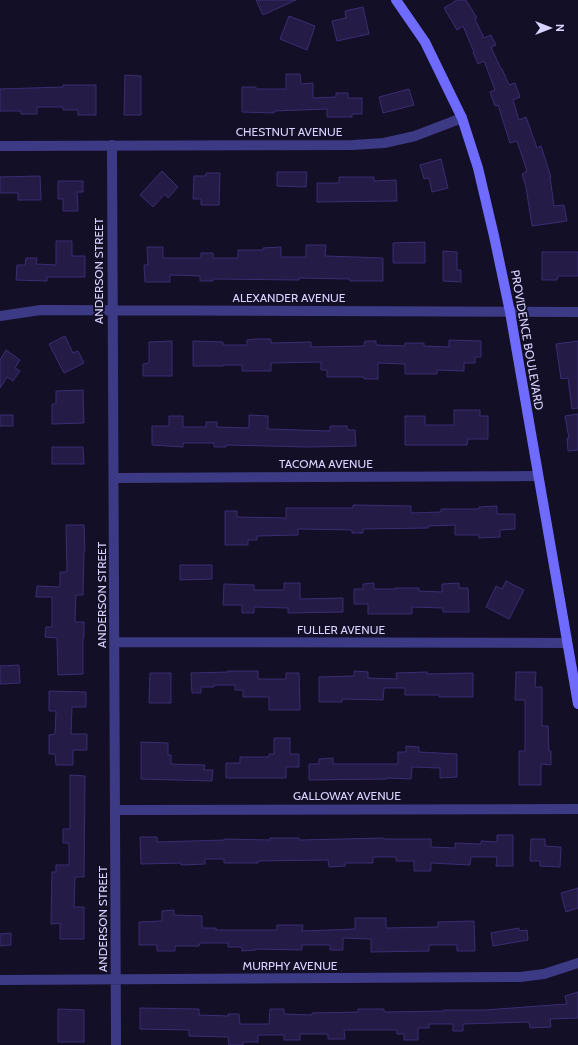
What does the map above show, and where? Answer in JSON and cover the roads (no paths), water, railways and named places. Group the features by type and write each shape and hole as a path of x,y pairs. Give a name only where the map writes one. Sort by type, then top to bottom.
{"main road":[{"name":"PROVIDENCE BOULEVARD","path":"396,0 424,42 462,118 478,168 510,312 537,476 578,704"}],"street":[{"name":"CHESTNUT AVENUE","path":"0,146 353,145 384,143 415,136 462,118"},
{"name":"ANDERSON STREET","path":"112,145 116,1045"},
{"name":"ALEXANDER AVENUE","path":"0,316 41,310 578,312"},
{"name":"TACOMA AVENUE","path":"114,478 537,476"},
{"name":"FULLER AVENUE","path":"115,642 567,643"},
{"name":"GALLOWAY AVENUE","path":"116,810 578,809"},
{"name":"MURPHY AVENUE","path":"0,980 520,977 544,974 578,963"}]}
